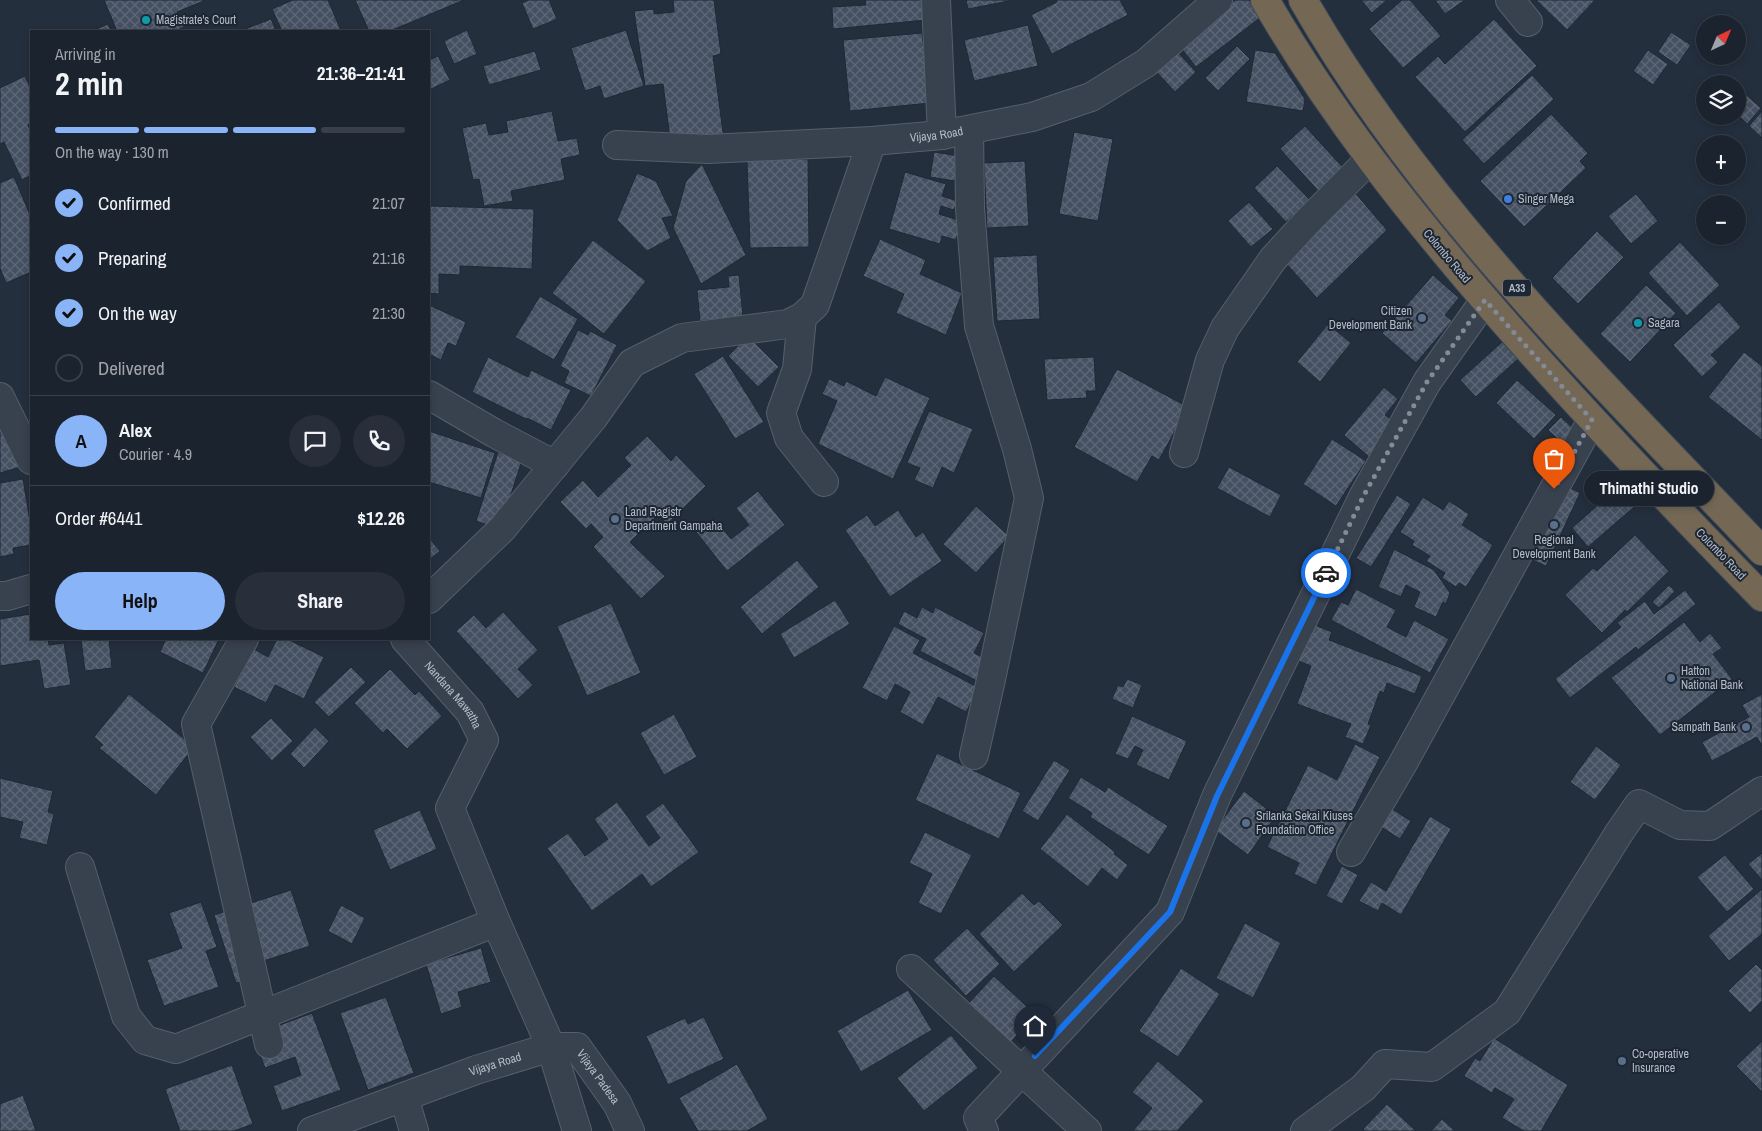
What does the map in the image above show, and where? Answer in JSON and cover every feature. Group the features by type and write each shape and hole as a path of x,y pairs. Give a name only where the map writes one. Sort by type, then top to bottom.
{"highway":[{"name":"Colombo Road","path":"1265,0 1302,63 1370,159 1410,211 1485,300 1592,420 1762,597"},
{"name":"A33","path":"1303,0 1356,88 1473,238 1615,398 1762,551"}],"street":[{"path":"936,0 942,135"},
{"name":"Vijaya Road","path":"617,146 708,149 872,141 942,135 1032,117 1091,97 1146,63 1218,0"},
{"path":"1510,0 1528,22"},
{"path":"968,130 970,208 979,326 1017,449 1029,498 974,755"},
{"path":"430,597 502,528 593,418 632,363 682,338 788,324 802,317 815,305 872,141"},
{"path":"1184,453 1210,360 1224,328 1273,259 1370,159"},
{"path":"984,1131 978,1118 1170,912 1217,796 1364,495 1427,382 1485,300"},
{"path":"802,317 797,369 781,413 789,438 824,482"},
{"path":"430,396 494,433 555,465"},
{"path":"0,397 30,458"},
{"path":"1351,852 1402,765 1592,420"},
{"path":"0,596 30,590"},
{"path":"243,640 196,724 269,1044"},
{"name":"Nandana Mawatha","path":"407,640 470,712 484,740 450,808 496,922"},
{"path":"1305,1131 1363,1088 1385,1064 1432,1067 1507,1012 1639,804 1680,825 1710,826 1762,790"},
{"path":"80,867 126,1016 145,1040 176,1049 496,922 552,1047 578,1131"},
{"path":"911,969 1087,1131"},
{"name":"Vijaya Road","path":"312,1131 476,1070 552,1047"},
{"name":"Vijaya Padesa","path":"552,1047 577,1047 617,1103 630,1131"},
{"path":"404,1097 414,1131"}],"building":[{"name":"Magistrate's Court","path":"104,0 206,0 177,12 184,27 177,30 117,30"},
{"path":"293,0 328,0 341,30 282,30 272,9"},
{"path":"355,0 464,0 392,30 369,30"},
{"path":"529,0 549,0 557,19 533,29 522,3"},
{"path":"673,0 714,0 721,54 713,56 724,140 671,146 663,84 645,86 634,11 654,9 654,14 674,12"},
{"path":"865,0 924,0 926,20 833,29 832,7 866,5"},
{"path":"966,0 1009,0 1009,1 968,9"},
{"path":"1056,0 1120,0 1128,15 1052,54 1031,15 1057,2"},
{"path":"1235,0 1249,0 1261,17 1196,67 1178,44"},
{"path":"1361,0 1387,0 1372,13"},
{"path":"1402,0 1410,0 1441,36 1403,68 1369,29"},
{"path":"1435,0 1465,0 1445,14"},
{"path":"1536,0 1595,0 1567,30"},
{"path":"271,19 276,30 243,30"},
{"path":"1494,19 1537,66 1465,132 1415,77 1438,56 1445,64"},
{"path":"108,24 111,30 94,30"},
{"path":"1028,25 1038,66 974,81 964,40"},
{"path":"467,30 477,54 454,64 444,41"},
{"path":"626,30 644,86 604,99 600,86 585,91 571,48"},
{"path":"1671,32 1691,45 1677,65 1658,52"},
{"path":"922,33 930,103 850,111 843,40"},
{"path":"1237,46 1250,59 1218,91 1205,78"},
{"path":"1173,47 1196,72 1175,92 1152,67"},
{"path":"1255,50 1275,53 1305,99 1303,111 1246,102"},
{"path":"1648,50 1668,64 1653,85 1633,71"},
{"path":"535,51 541,70 489,85 483,66"},
{"path":"438,56 450,80 430,90 430,60"},
{"path":"1532,75 1554,99 1484,164 1462,140"},
{"path":"25,76 30,87 30,124 28,125 30,130 30,176 22,180 4,142 0,144 0,88"},
{"path":"1746,95 1761,108 1746,123"},
{"path":"552,111 558,141 577,138 580,155 561,159 565,180 511,191 513,201 484,206 479,179 473,180 462,128 486,123 489,135 508,132 506,121"},
{"path":"1762,111 1762,138 1749,126"},
{"path":"1551,114 1588,153 1580,161 1586,168 1524,227 1480,181"},
{"path":"1305,126 1348,173 1323,196 1280,149"},
{"path":"1074,132 1113,139 1098,221 1059,214"},
{"path":"934,152 959,156 955,181 930,177"},
{"path":"808,159 809,247 750,248 747,160"},
{"path":"1025,161 1029,226 987,228 984,163"},
{"path":"702,164 746,255 701,284 673,228 686,181"},
{"path":"1277,166 1310,200 1286,222 1254,188"},
{"path":"905,172 946,184 942,196 957,201 954,210 941,206 939,214 961,221 956,240 942,236 940,244 889,229"},
{"path":"637,173 656,181 673,216 662,218 671,238 647,251 617,220"},
{"path":"14,177 30,215 30,272 6,283 0,268 0,183"},
{"path":"1356,194 1387,230 1317,298 1283,260"},
{"path":"1636,194 1658,221 1631,244 1608,216"},
{"path":"1249,202 1273,229 1251,247 1228,221"},
{"path":"430,206 534,209 532,269 460,266 460,275 439,274 439,294 430,293"},
{"path":"1597,231 1624,257 1578,304 1552,278"},
{"path":"880,239 926,260 920,274 962,293 946,335 896,313 904,294 863,276"},
{"path":"593,240 646,281 604,334 552,293"},
{"path":"1680,242 1720,285 1687,316 1648,273"},
{"path":"1037,255 1040,319 997,321 993,257"},
{"path":"739,275 743,317 700,321 697,290 729,287 728,276"},
{"name":"Citizen Development Bank","path":"1433,275 1459,298 1445,315 1452,321 1416,363 1382,333"},
{"name":"Sagara","path":"1646,285 1676,313 1630,362 1600,334"},
{"path":"540,296 578,319 554,360 515,337"},
{"path":"1719,302 1741,327 1711,355 1718,362 1702,377 1673,345"},
{"path":"430,305 466,322 456,346 448,343 441,360 430,354"},
{"path":"1328,324 1351,343 1320,382 1297,362"},
{"path":"578,330 588,335 590,331 617,345 591,396 564,383 569,371 560,366"},
{"path":"748,336 779,367 758,387 728,356"},
{"path":"1502,342 1518,359 1476,397 1460,380"},
{"path":"1744,352 1762,366 1762,440 1708,397"},
{"path":"723,356 764,422 735,439 694,374"},
{"path":"488,357 528,377 531,370 571,390 551,430 472,392"},
{"path":"1094,357 1096,391 1086,391 1087,398 1047,400 1044,359"},
{"path":"1117,369 1188,407 1159,460 1152,456 1137,482 1074,447"},
{"path":"885,377 930,398 893,479 818,444 837,401 822,394 829,379 844,386 846,381 876,396"},
{"path":"1517,380 1556,415 1534,439 1496,403"},
{"path":"1384,387 1398,399 1385,415 1396,424 1369,457 1344,435"},
{"path":"929,411 973,429 954,473 942,467 933,488 914,480 920,468 907,463"},
{"path":"0,412 20,467 0,473"},
{"path":"1561,417 1580,435 1567,448 1548,430"},
{"path":"430,431 495,453 481,498 430,482"},
{"name":"Land Ragistr Department Gampaha","path":"647,436 671,461 676,455 706,486 667,524 658,515 630,542 665,576 641,599 593,547 603,537 591,524 586,529 560,502 583,480 598,497 631,465 624,458"},
{"path":"1332,439 1366,461 1336,506 1303,484"},
{"path":"498,452 522,460 500,529 476,521"},
{"path":"1229,467 1281,495 1270,517 1217,488"},
{"path":"23,479 30,521 30,545 13,548 14,554 0,557 0,483"},
{"name":"Regional Development Bank","path":"1563,484 1580,493 1546,566 1528,558"},
{"path":"1617,488 1634,507 1588,547 1572,528"},
{"path":"758,491 785,525 727,571 696,532 714,518 731,539 749,525 736,508"},
{"path":"1397,495 1411,504 1371,567 1356,558"},
{"path":"1423,497 1443,510 1449,501 1469,514 1462,525 1493,545 1466,587 1459,583 1456,587 1442,578 1445,573 1426,561 1430,556 1412,545 1414,541 1400,532"},
{"path":"976,506 1009,536 976,573 943,544"},
{"path":"898,510 916,537 923,532 942,561 890,597 845,530 867,515 875,526"},
{"path":"1635,535 1669,571 1627,612 1625,610 1602,633 1565,595 1593,568 1597,571"},
{"path":"430,539 440,551 430,559"},
{"path":"1394,549 1434,570 1450,593 1446,604 1443,602 1436,617 1414,607 1420,592 1406,585 1401,597 1378,587"},
{"path":"797,560 819,587 762,634 740,607"},
{"path":"1669,585 1675,591 1659,608 1652,602"},
{"path":"1356,589 1396,610 1387,627 1406,637 1414,620 1449,639 1430,673 1331,620 1341,602 1348,605"},
{"path":"1685,590 1696,604 1638,650 1636,647 1570,698 1555,679 1621,627 1617,623 1645,601 1654,614"},
{"path":"835,600 850,624 794,658 780,634"},
{"path":"611,603 641,673 587,696 557,626"},
{"path":"922,607 933,613 935,607 984,633 974,653 988,660 977,681 920,651 926,639 898,624 904,611 917,618"},
{"path":"503,612 538,650 518,669 533,685 518,699 456,631 474,615 486,628"},
{"path":"30,614 30,640 48,640 49,645 64,643 71,685 44,689 39,660 0,666 0,619"},
{"name":"Hatton National Bank","path":"1684,622 1700,642 1710,633 1722,648 1713,654 1732,679 1660,735 1611,678"},
{"path":"1312,624 1332,632 1329,640 1422,676 1415,694 1387,683 1384,693 1380,691 1368,724 1371,725 1363,744 1345,737 1351,724 1297,704 1311,666 1299,661"},
{"path":"894,626 920,640 913,653 979,688 966,712 938,697 923,725 900,712 910,692 895,684 887,701 862,688"},
{"path":"81,640 109,640 112,668 85,671"},
{"path":"166,640 219,640 203,673 160,652"},
{"path":"276,640 289,640 324,657 304,699 275,685 266,703 234,687 254,649 268,657"},
{"path":"351,667 366,682 329,717 314,702"},
{"path":"390,669 415,695 419,691 442,716 407,749 387,729 383,733 354,703"},
{"path":"1127,679 1142,685 1133,708 1112,699 1118,685 1123,687"},
{"path":"129,694 194,747 156,795 99,748 103,745 94,737"},
{"name":"Sampath Bank","path":"1762,694 1762,746 1757,737 1712,761 1702,742 1749,717 1742,705"},
{"path":"674,714 697,757 664,775 640,733"},
{"path":"1132,716 1187,741 1169,780 1136,765 1143,750 1135,746 1128,759 1115,754"},
{"path":"271,718 293,741 272,761 250,737"},
{"path":"315,727 329,741 304,768 290,754"},
{"path":"1355,744 1380,757 1316,885 1294,874 1299,863 1267,847 1308,765 1337,780"},
{"path":"1596,746 1621,765 1595,800 1570,782"},
{"path":"937,753 1021,793 999,839 915,800"},
{"path":"1054,760 1070,770 1038,821 1022,811"},
{"path":"1081,777 1105,792 1108,787 1168,826 1149,855 1090,817 1092,813 1068,798"},
{"path":"0,778 53,791 48,812 54,814 47,845 19,838 23,822 0,817"},
{"name":"Srilanka Sekai Kiuses Foundation Office","path":"1244,791 1276,816 1248,855 1215,830"},
{"path":"617,802 649,846 660,838 645,816 663,803 699,852 651,887 642,874 592,911 547,848 568,833 585,856 608,839 594,819"},
{"path":"1386,805 1411,821 1400,839 1375,823"},
{"path":"420,810 437,849 390,870 373,830"},
{"path":"1067,814 1115,852 1114,854 1128,865 1117,880 1102,868 1088,887 1040,849"},
{"path":"1430,816 1451,829 1401,915 1382,903 1378,911 1359,901 1371,882 1386,891"},
{"path":"925,832 972,855 941,914 918,903 932,874 909,863"},
{"path":"1762,853 1762,880 1748,864"},
{"path":"1725,855 1754,889 1727,912 1697,877"},
{"path":"1342,866 1358,875 1342,904 1326,896"},
{"path":"1762,889 1762,934 1729,961 1708,936"},
{"path":"291,890 310,946 254,964 258,977 236,983 214,915"},
{"path":"1022,893 1034,905 1039,901 1063,925 1014,972 979,934"},
{"path":"201,902 217,947 206,951 219,987 164,1006 147,960 182,948 169,913"},
{"path":"341,905 365,918 352,944 328,931"},
{"path":"1245,923 1281,943 1253,998 1216,978"},
{"path":"967,928 1000,964 966,996 933,960"},
{"path":"481,948 491,982 458,992 462,1007 441,1014 426,964"},
{"path":"1756,964 1762,970 1762,1001 1750,1013 1728,991"},
{"path":"1181,968 1220,994 1178,1057 1139,1031"},
{"path":"994,976 1036,1015 1009,1044 967,1005"},
{"path":"908,990 932,1030 861,1072 837,1031"},
{"path":"386,997 414,1073 368,1090 340,1013"},
{"path":"312,1013 341,1090 282,1111 273,1086 301,1075 295,1057 265,1068 253,1035"},
{"path":"704,1017 724,1059 668,1085 646,1036 685,1018 688,1024"},
{"path":"951,1035 978,1068 924,1111 897,1078"},
{"path":"1494,1038 1568,1085 1541,1131 1524,1131 1502,1118 1514,1099 1495,1088 1492,1093 1464,1076 1475,1058 1480,1061"},
{"path":"1762,1041 1762,1092 1736,1066"},
{"path":"1158,1061 1204,1101 1177,1131 1133,1131 1152,1108 1132,1092"},
{"path":"737,1064 768,1119 747,1131 698,1131 679,1098"},
{"path":"232,1065 253,1124 234,1131 180,1131 165,1089"},
{"path":"23,1095 36,1131 0,1131 0,1104"},
{"path":"1387,1104 1416,1131 1365,1131 1363,1129"},
{"path":"1442,1119 1455,1131 1431,1131"}],"way so far":[{"path":"1326,573 1364,495 1427,382 1485,300 1592,420 1554,489"}],"place":[{"name":"Magistrate's Court","path":"146,20"},
{"name":"Singer Mega","path":"1508,199"},
{"name":"Citizen Development Bank","path":"1422,318"},
{"name":"Sagara","path":"1638,323"},
{"name":"Thimathi Studio","path":"1554,489"},
{"name":"Land Ragistr Department Gampaha","path":"615,519"},
{"name":"Regional Development Bank","path":"1554,525"},
{"name":"Hatton National Bank","path":"1671,678"},
{"name":"Sampath Bank","path":"1746,727"},
{"name":"Srilanka Sekai Kiuses Foundation Office","path":"1246,823"},
{"name":"Co-operative Insurance","path":"1622,1061"}],"route":[{"path":"1035,1056 1170,912 1217,796 1326,573"}]}
